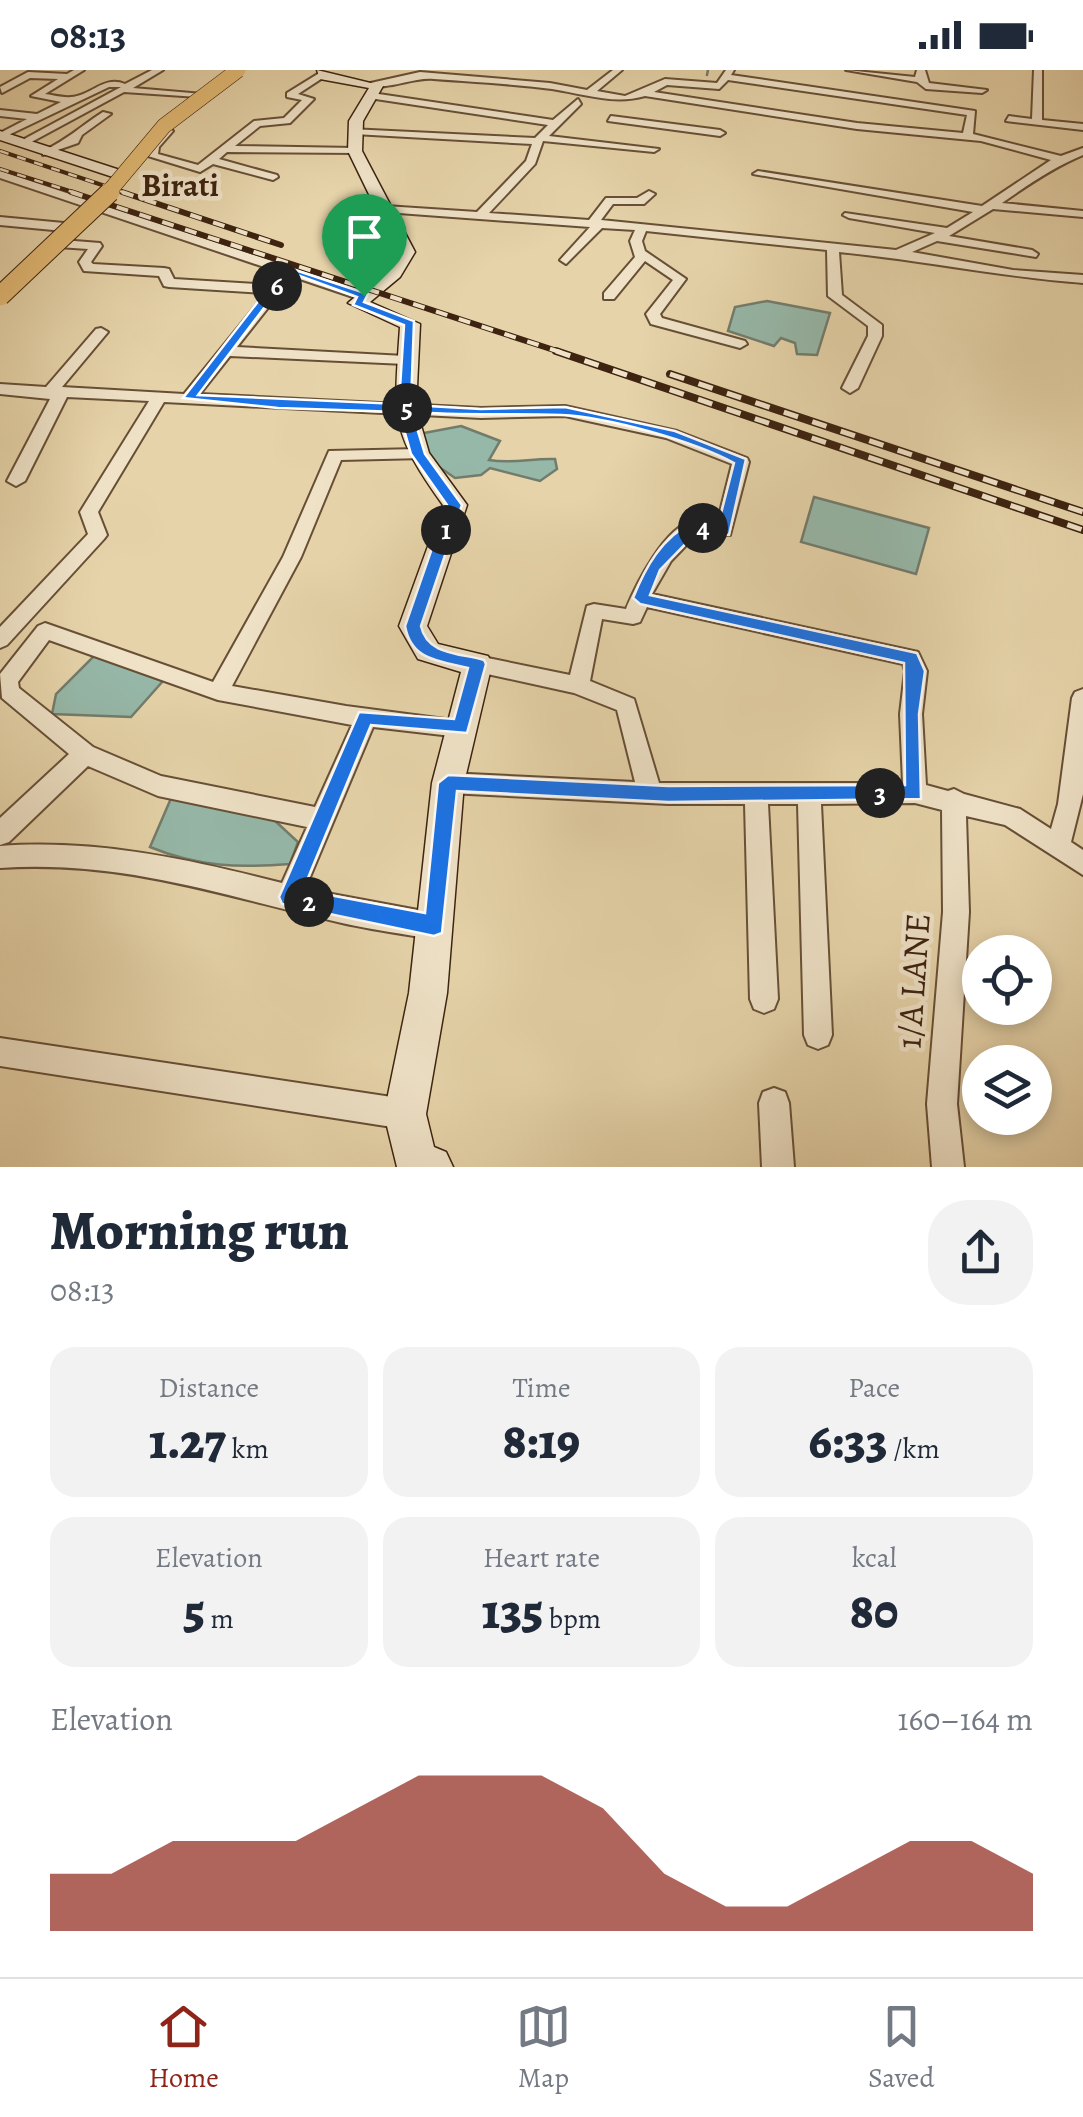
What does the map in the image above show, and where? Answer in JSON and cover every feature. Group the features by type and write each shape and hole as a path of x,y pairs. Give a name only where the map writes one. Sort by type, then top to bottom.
{"main road":[{"path":"0,293 125,177 164,126 235,70"}],"street":[{"path":"80,70 36,96 104,102"},
{"path":"144,70 158,71"},
{"path":"0,293 65,236 120,175 157,126 235,70"},
{"path":"235,70 181,118 152,151 161,160 195,170 257,123 287,121 309,99 290,95 322,72 371,90 556,123"},
{"path":"437,78 447,70"},
{"path":"590,92 618,70"},
{"path":"760,70 812,77"},
{"path":"850,70 921,75 926,86 982,90"},
{"path":"1037,122 1038,70"},
{"path":"48,153 74,141 78,133 158,71"},
{"path":"371,90 414,76 590,92 625,100 664,82 719,86 728,74 972,114 967,137"},
{"path":"1,93 28,75 70,77"},
{"path":"1,136 107,84 198,94"},
{"path":"20,144 132,89"},
{"path":"371,90 354,131 355,150 406,244 405,260 357,303 410,324 405,408 418,454 454,505 413,626 418,647 578,685 626,705 650,793"},
{"path":"1,93 44,92"},
{"path":"0,112 18,100 1,93"},
{"path":"645,93 967,137 1083,163"},
{"path":"597,142 625,100"},
{"path":"482,213 531,162 540,139 578,102"},
{"path":"0,112 39,117"},
{"path":"611,119 720,133"},
{"path":"1009,119 1083,127"},
{"path":"486,141 499,122"},
{"path":"354,131 440,130 486,141 597,142 654,150"},
{"path":"313,150 322,134"},
{"path":"1,136 120,175"},
{"path":"279,150 291,136"},
{"path":"225,149 355,150"},
{"path":"898,254 945,235 1060,160 1083,151"},
{"path":"212,160 273,177"},
{"path":"0,174 364,296"},
{"path":"758,174 986,208 1083,214"},
{"path":"566,260 610,200 640,202 649,194"},
{"path":"386,209 642,227 898,254 1033,276 1083,279"},
{"path":"849,216 1034,252 1033,276"},
{"path":"0,221 96,246 85,262 89,268 164,272 169,282 274,289"},
{"path":"642,227 636,240 643,254 680,280 653,314 656,321 740,344"},
{"path":"834,248 835,296 874,325 875,336 850,388"},
{"path":"609,296 643,254"},
{"path":"189,398 274,289 295,271"},
{"path":"16,481 54,395 101,332"},
{"path":"227,351 405,360"},
{"path":"0,389 54,395 160,396 481,413 565,411 670,434 741,462 724,531 694,527 678,540 653,568 634,617 594,610 578,685"},
{"path":"0,640 98,535 89,512 160,396"},
{"path":"218,692 292,557 336,455 418,454"},
{"path":"640,598 911,658 916,671 910,714 914,793"},
{"path":"18,622 218,692 366,718 460,728"},
{"path":"45,631 7,681 10,692 85,754 158,786 320,820"},
{"path":"420,1165 406,1114 428,993 448,783 478,664"},
{"path":"1058,845 1070,804 1083,698"},
{"path":"289,897 366,718"},
{"path":"0,834 85,754"},
{"path":"448,783 650,793 914,793 954,799 1011,816 1083,864"},
{"path":"756,792 764,1000"},
{"path":"809,792 818,1036"},
{"name":"1/A LANE","path":"948,1167 942,1104 956,912 954,799"},
{"path":"0,857 48,852 239,881 289,897 434,926"},
{"path":"0,1052 406,1114"},
{"path":"774,1103 778,1167"}],"shaded area":[{"path":"767,301 830,313 817,355 797,354 795,343 781,338 774,346 728,331 735,307"},
{"path":"461,426 500,441 489,460 555,459 557,469 540,481 490,468 481,475 455,478 432,462 419,434"},
{"path":"814,497 929,528 916,574 801,542"},
{"path":"98,652 163,681 131,717 52,714 56,694"},
{"path":"172,796 273,819 298,842 290,864 219,864 185,859 150,847"}],"waterway":[{"path":"707,75 708,70"}],"railway":[{"path":"0,151 129,194"},
{"path":"0,169 79,194"},
{"path":"71,192 563,353"},
{"path":"122,192 281,245"},
{"path":"556,351 1083,530"},
{"path":"670,374 1083,512"}],"district":[{"name":"Birati","path":"180,185"}],"route":[{"path":"364,296 295,271 274,289 189,398 278,404 405,408 481,413 565,411 718,449 741,462 724,531 694,527 653,568 640,598 911,658 916,662 910,714 914,793 668,794 448,783 434,926 289,897 366,718 460,728 478,664 426,652 415,639 413,626 454,505 442,482 424,466 405,408 405,355 410,324 402,317 357,303 364,296"}]}
